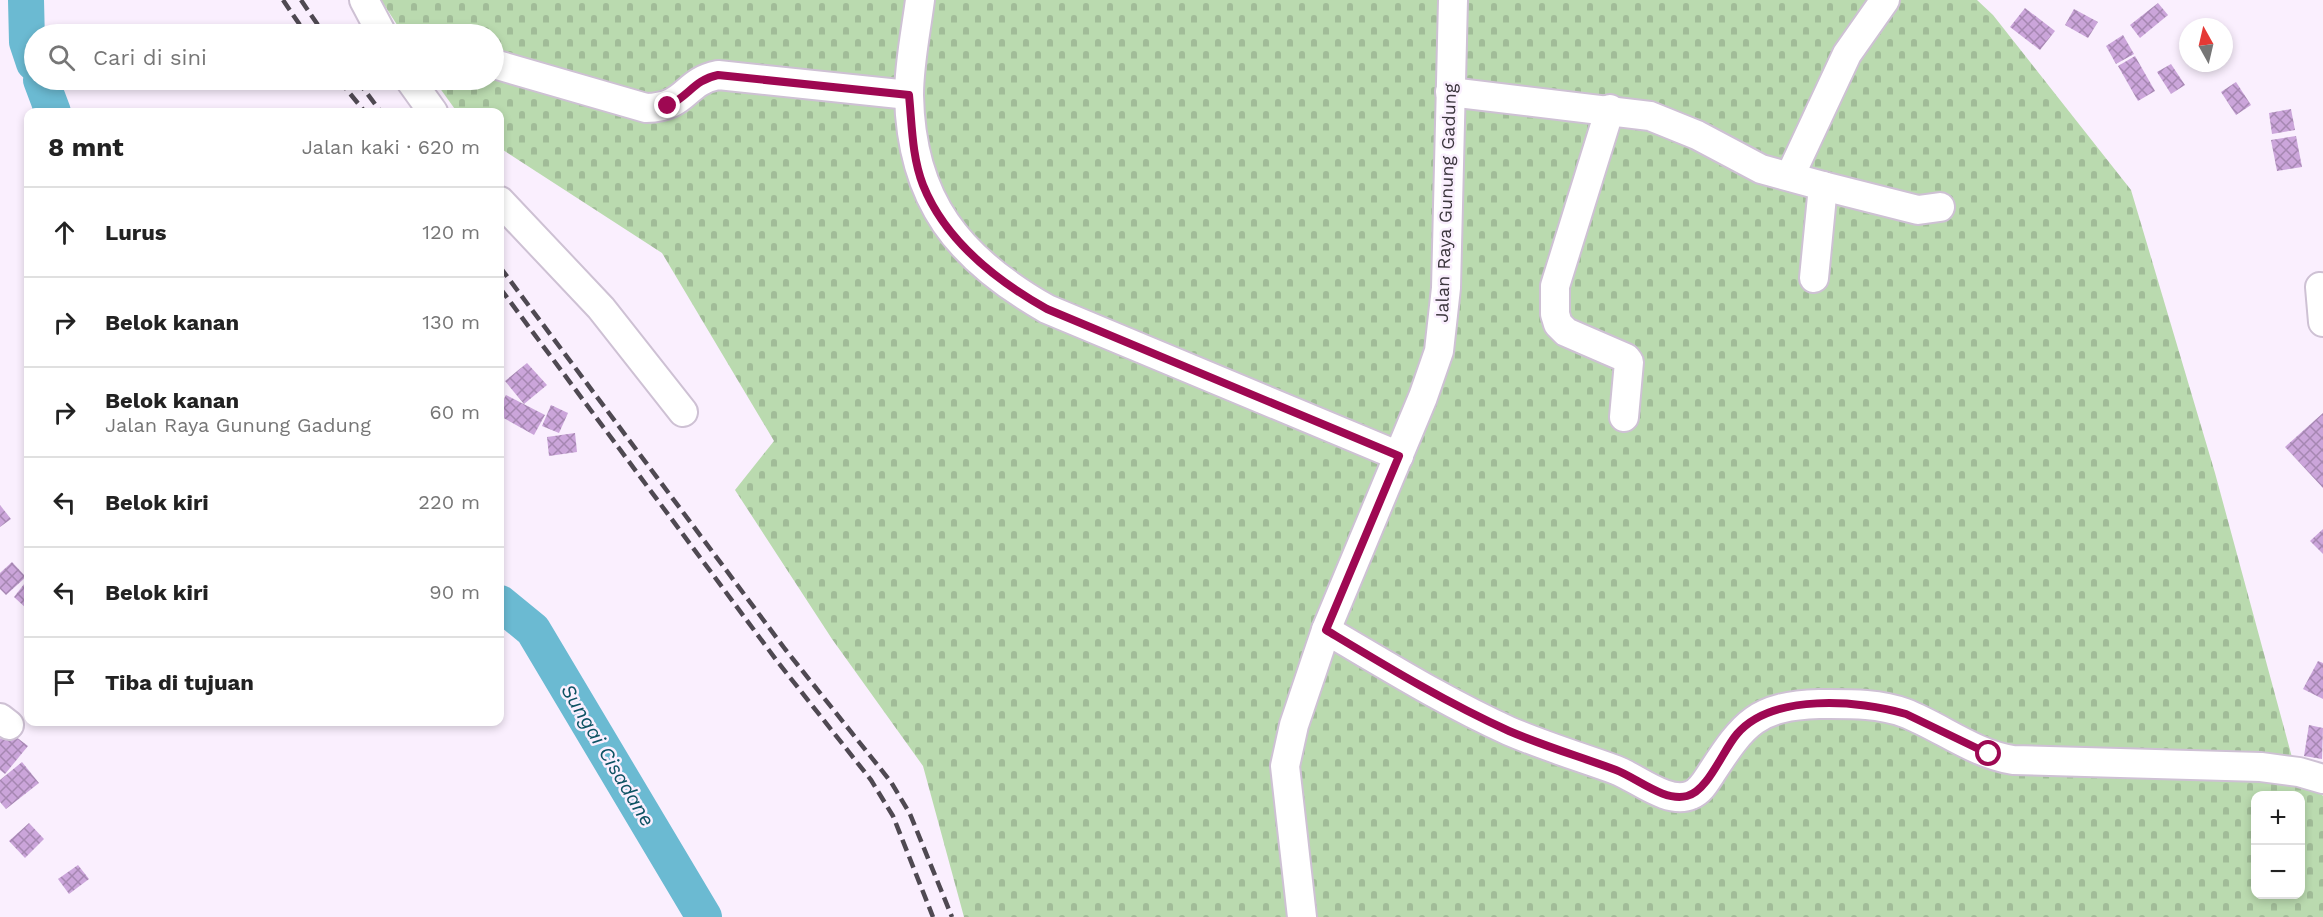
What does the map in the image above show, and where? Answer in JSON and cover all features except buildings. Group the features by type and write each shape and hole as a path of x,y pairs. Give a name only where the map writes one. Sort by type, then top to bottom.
{"street":[{"path":"364,0 377,24"},
{"path":"920,0 909,95 915,155 923,185 937,213 955,236 999,278 1047,309 1399,456"},
{"name":"Jalan Raya Gunung Gadung","path":"1302,917 1285,766 1294,725 1326,630 1399,456 1439,351 1446,288 1453,0"},
{"path":"1790,176 1847,54 1885,0"},
{"path":"504,67 646,108 668,106 679,100 697,82 718,75 909,95"},
{"path":"417,90 430,108"},
{"path":"1450,92 1610,109 1650,116 1672,124 1746,162 1790,176 1918,210 1940,207"},
{"path":"1610,109 1566,245 1553,301 1558,324 1566,332 1626,358 1629,362 1624,417"},
{"path":"1814,279 1823,186"},
{"path":"504,205 601,308 683,412"},
{"path":"2320,287 2323,322"},
{"path":"1326,630 1430,692 1510,731 1617,771 1665,794 1680,798 1700,790 1737,734 1749,722 1781,708 1819,704 1892,709 1989,754 2006,759 2261,767 2299,772 2323,779"}],"green space":[{"path":"381,0 1977,0 1993,15 2131,190 2215,473 2293,761 2323,796 2323,917 964,917 923,766 832,639 735,490 774,441 662,253 504,151 504,108 454,108 441,90 504,90 504,24 397,24"}],"waterway":[{"name":"Sungai Cisadane","path":"26,0 27,24"},
{"name":"Sungai Cisadane","path":"45,90 52,108"},
{"name":"Sungai Cisadane","path":"504,606 533,630 704,917"}],"railway":[{"path":"283,0 299,24"},
{"path":"301,0 317,24"},
{"path":"347,90 362,108"},
{"path":"364,90 378,108"},
{"path":"504,272 785,649 891,782 910,814 952,917"},
{"path":"504,293 777,661 871,780 893,816 933,917"}],"route":[{"path":"668,106 679,100 697,82 718,75 909,95 915,155 923,185 937,213 975,256 1022,295 1047,309 1399,456 1326,630 1430,692 1510,731 1617,771 1665,794 1680,798 1690,796 1700,790 1737,734 1749,722 1762,714 1798,705 1857,705 1892,709 1989,754"}]}
